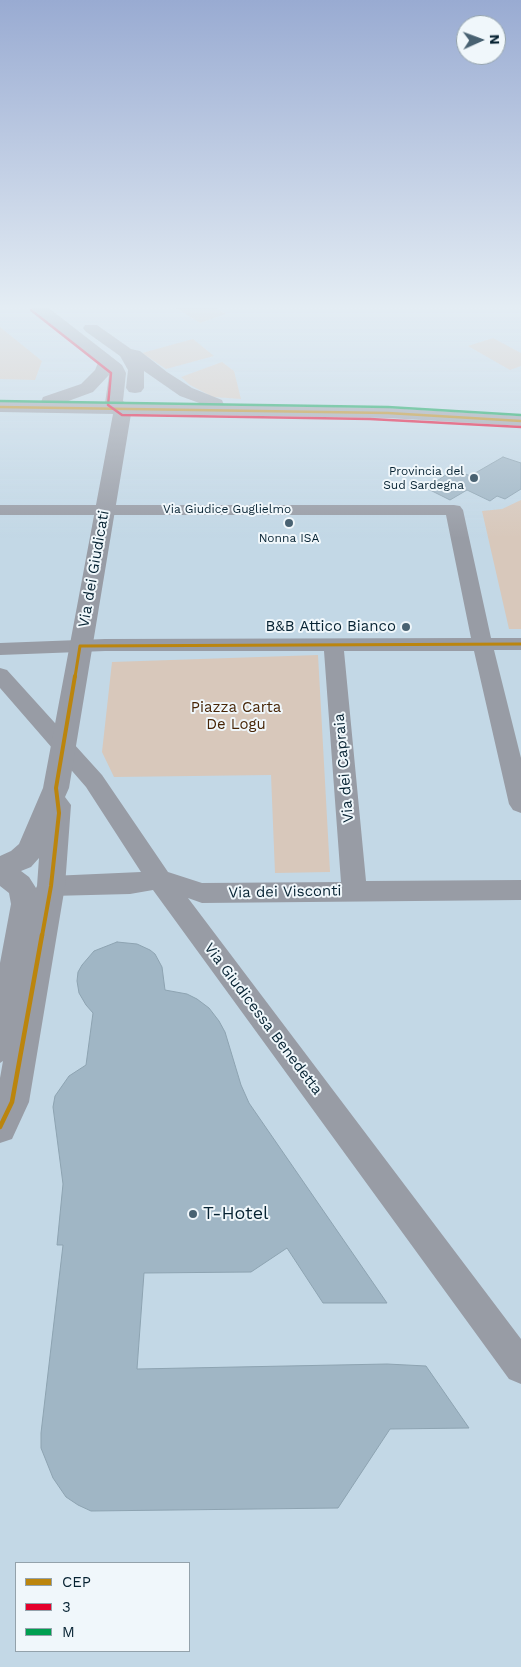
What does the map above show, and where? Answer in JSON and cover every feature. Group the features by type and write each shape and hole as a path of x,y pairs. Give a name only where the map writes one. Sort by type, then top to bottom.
{"street":[{"path":"34,407 77,393 92,383"},
{"path":"117,383 114,403 123,409"},
{"path":"123,409 132,403 136,383"},
{"path":"172,383 196,397 217,405 245,410"},
{"path":"0,407 388,413 521,421"},
{"name":"Via dei Giudicati","path":"0,1127 12,1102 51,886 59,813 56,788 62,744 123,409"},
{"name":"Via Giudice Guglielmo","path":"0,510 105,508 454,510 482,644"},
{"name":"Via dei Capraia","path":"333,644 354,891"},
{"path":"482,644 521,804"},
{"path":"0,649 80,646 521,644"},
{"name":"Via Giudicessa Benedetta","path":"0,675 94,781 159,879 521,1367"},
{"name":"Via dei Giudicati","path":"0,1048 26,904 25,894 19,885 0,870 21,859 30,850 56,788"},
{"name":"Via dei Visconti","path":"51,886 130,884 159,879 202,893 521,890"}],"green space":[{"path":"188,383 237,383 241,399 213,397"},
{"path":"521,500 521,629 509,629 482,511 502,509"},
{"name":"Piazza Carta De Logu","path":"318,655 330,872 275,873 271,775 114,777 102,752 112,662"}],"building":[{"name":"Provincia del Sud Sardegna","path":"503,457 521,463 521,489 505,499 497,496 490,501 467,490 450,500 426,488 455,469 470,476"},
{"name":"T-Hotel","path":"117,942 137,944 150,950 155,954 162,967 165,990 187,994 197,999 209,1008 219,1021 225,1032 241,1085 249,1103 387,1303 323,1303 287,1248 251,1272 144,1273 137,1369 387,1364 426,1366 469,1428 390,1429 338,1508 91,1511 66,1497 53,1478 41,1448 41,1433 63,1245 57,1245 63,1184 53,1107 55,1096 69,1076 86,1065 93,1013 79,993 78,972 94,951"}],"transit line":[{"name":"3","path":"110,383 108,405 122,415 370,419 521,427"},
{"name":"M","path":"0,401 388,407 521,415"},
{"name":"CEP","path":"0,407 388,413 521,421"},
{"name":"CEP","path":"0,1127 12,1102 51,886 59,813 56,788 80,646 521,644"}],"place":[{"name":"Provincia del Sud Sardegna","path":"474,478"},
{"name":"Nonna ISA","path":"289,523"},
{"name":"B&B Attico Bianco","path":"406,627"},
{"name":"T-Hotel","path":"193,1214"}]}
